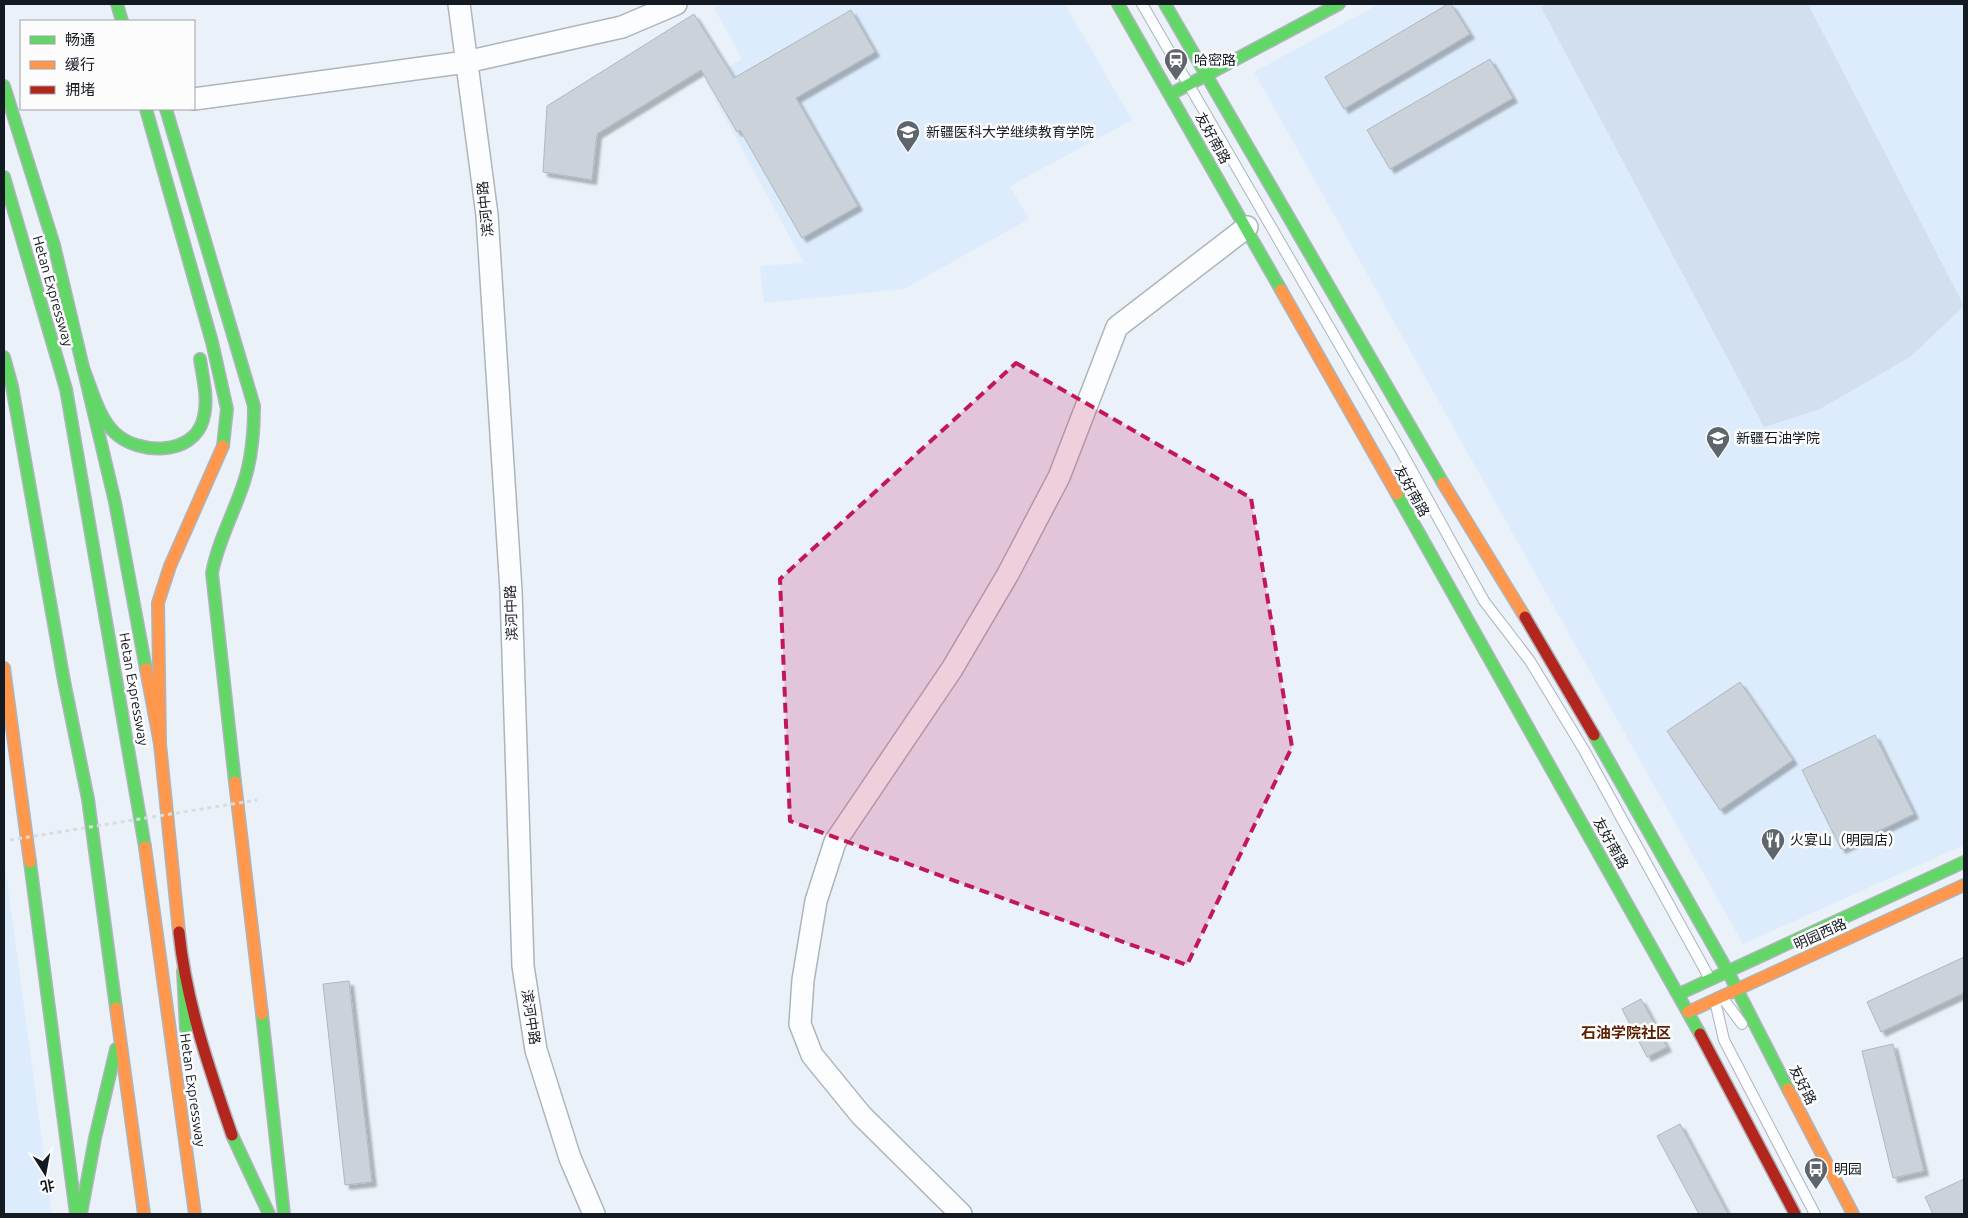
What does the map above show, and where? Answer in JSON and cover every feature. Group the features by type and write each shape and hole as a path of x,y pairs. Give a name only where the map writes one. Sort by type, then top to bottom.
{"main road":[{"path":"117,4 122,20"},
{"name":"友好南路","path":"1118,4 1171,94 1679,994"},
{"name":"友好南路","path":"1165,4 1476,540 1545,648 1727,970"},
{"path":"1171,94 1339,4"},
{"path":"4,86 54,245 115,502 160,744 183,970 186,1041"},
{"path":"146,110 212,342 227,409 223,449 170,566 158,603 160,744"},
{"path":"166,110 254,406 254,432 250,463 241,492 221,536 215,554 212,573 284,1214"},
{"name":"Hetan Expressway","path":"4,177 66,389 139,805 195,1214"},
{"path":"83,368 109,426 128,443 159,449 183,445 199,430 206,406 198,348"},
{"path":"4,357 12,386 61,661"},
{"path":"9,438 38,534 88,799 144,1214"},
{"path":"4,668 76,1214"},
{"name":"明园西路","path":"1679,994 1709,978 1964,862"},
{"name":"明园西路","path":"1688,1012 1736,988 1964,885"},
{"path":"183,970 205,1058 239,1153 269,1214"},
{"name":"友好路","path":"1727,970 1853,1214"},
{"path":"1679,994 1795,1214"},
{"path":"81,1214 95,1138 119,1033"},
{"path":"186,1061 186,1151"}],"street":[{"name":"滨河中路","path":"459,4 487,215 511,592 524,966 536,1050 570,1158 594,1214"},
{"path":"195,99 466,62 622,28 676,4"},
{"path":"961,1214 862,1115 812,1055 800,1024 803,980 816,901 835,842 952,669 1008,574 1059,477 1117,327 1246,227"}],"lane":[{"path":"1142,4 1401,451 1484,601 1530,661 1584,750 1709,978 1718,998 1757,1046 1844,1214"},
{"path":"1718,998 1724,1040 1815,1214"}],"path":[{"path":"10,840 257,800"}],"highlighted area":[{"path":"1016,363 1251,498 1292,747 1187,965 790,821 780,579"}],"shaded area":[{"name":"新疆医科大学继续教育学院","path":"721,4 1065,4 1132,120 1010,186 1029,219 904,289 764,303 760,266 804,263 705,81 742,59 714,8"},
{"name":"新疆石油学院","path":"1379,4 1964,4 1964,845 1743,944 1254,72"},
{"path":"1547,4 1808,4 1964,306 1910,357 1820,409 1764,427 1541,7"},
{"path":"4,858 52,1214 4,1214"}],"building":[{"path":"1448,4 1451,4 1470,34 1344,109 1325,77"},
{"path":"851,10 875,52 796,98 858,206 802,238 740,130 737,132 701,70 597,134 592,180 543,172 547,106 694,14 734,78"},
{"path":"1490,59 1513,98 1390,169 1367,130"},
{"path":"1740,682 1793,760 1720,810 1667,731"},
{"path":"1875,735 1914,814 1841,849 1802,770"},
{"path":"1964,957 1964,993 1881,1032 1867,1002"},
{"path":"349,981 372,1182 345,1185 323,984"},
{"path":"1641,999 1667,1047 1647,1057 1622,1009"},
{"path":"1893,1044 1924,1171 1893,1178 1862,1051"},
{"path":"1680,1124 1728,1214 1699,1214 1657,1136"},
{"path":"1964,1179 1964,1214 1933,1214 1925,1197"}],"traffic: fast":[{"path":"117,4 122,20"},
{"path":"1118,4 1281,290"},
{"path":"1165,4 1443,483"},
{"path":"1171,94 1339,4"},
{"path":"4,86 54,245 115,502 146,669"},
{"path":"146,110 212,342 227,409 223,446"},
{"path":"166,110 254,406 252,445 247,473 222,538 212,573 235,782"},
{"path":"4,177 66,389 145,847"},
{"path":"4,357 12,386 64,681 88,799 116,1008"},
{"path":"83,368 100,411 115,433 137,445 150,448 164,448 177,446 188,440 197,432 203,420 205,397 200,359"},
{"path":"1397,494 1700,1034"},
{"path":"1594,735 1727,970 1788,1089"},
{"path":"30,862 76,1214"},
{"path":"1679,994 1964,862"},
{"path":"183,971 186,1029"},
{"path":"262,1014 284,1214"},
{"path":"81,1214 95,1138 116,1049"},
{"path":"232,1135 269,1214"}],"traffic: slow":[{"path":"1281,290 1397,494"},
{"path":"160,744 158,603 170,566 223,446"},
{"path":"1443,483 1525,617"},
{"path":"4,668 30,862"},
{"path":"146,669 160,744 179,932"},
{"path":"235,782 262,1014"},
{"path":"145,847 195,1214"},
{"path":"1688,1012 1964,885"},
{"path":"116,1008 144,1214"},
{"path":"1788,1089 1853,1214"}],"traffic: jam":[{"path":"1525,617 1594,735"},
{"path":"179,932 182,958 193,1009 207,1060 232,1135"},
{"path":"1700,1034 1795,1214"}],"place":[{"name":"哈密路","path":"1176,81"},
{"name":"新疆医科大学继续教育学院","path":"908,153"},
{"name":"新疆石油学院","path":"1718,459"},
{"name":"火宴山（明园店）","path":"1773,861"},
{"name":"明园","path":"1816,1190"}],"district":[{"name":"石油学院社区","path":"1626,1033"}]}
